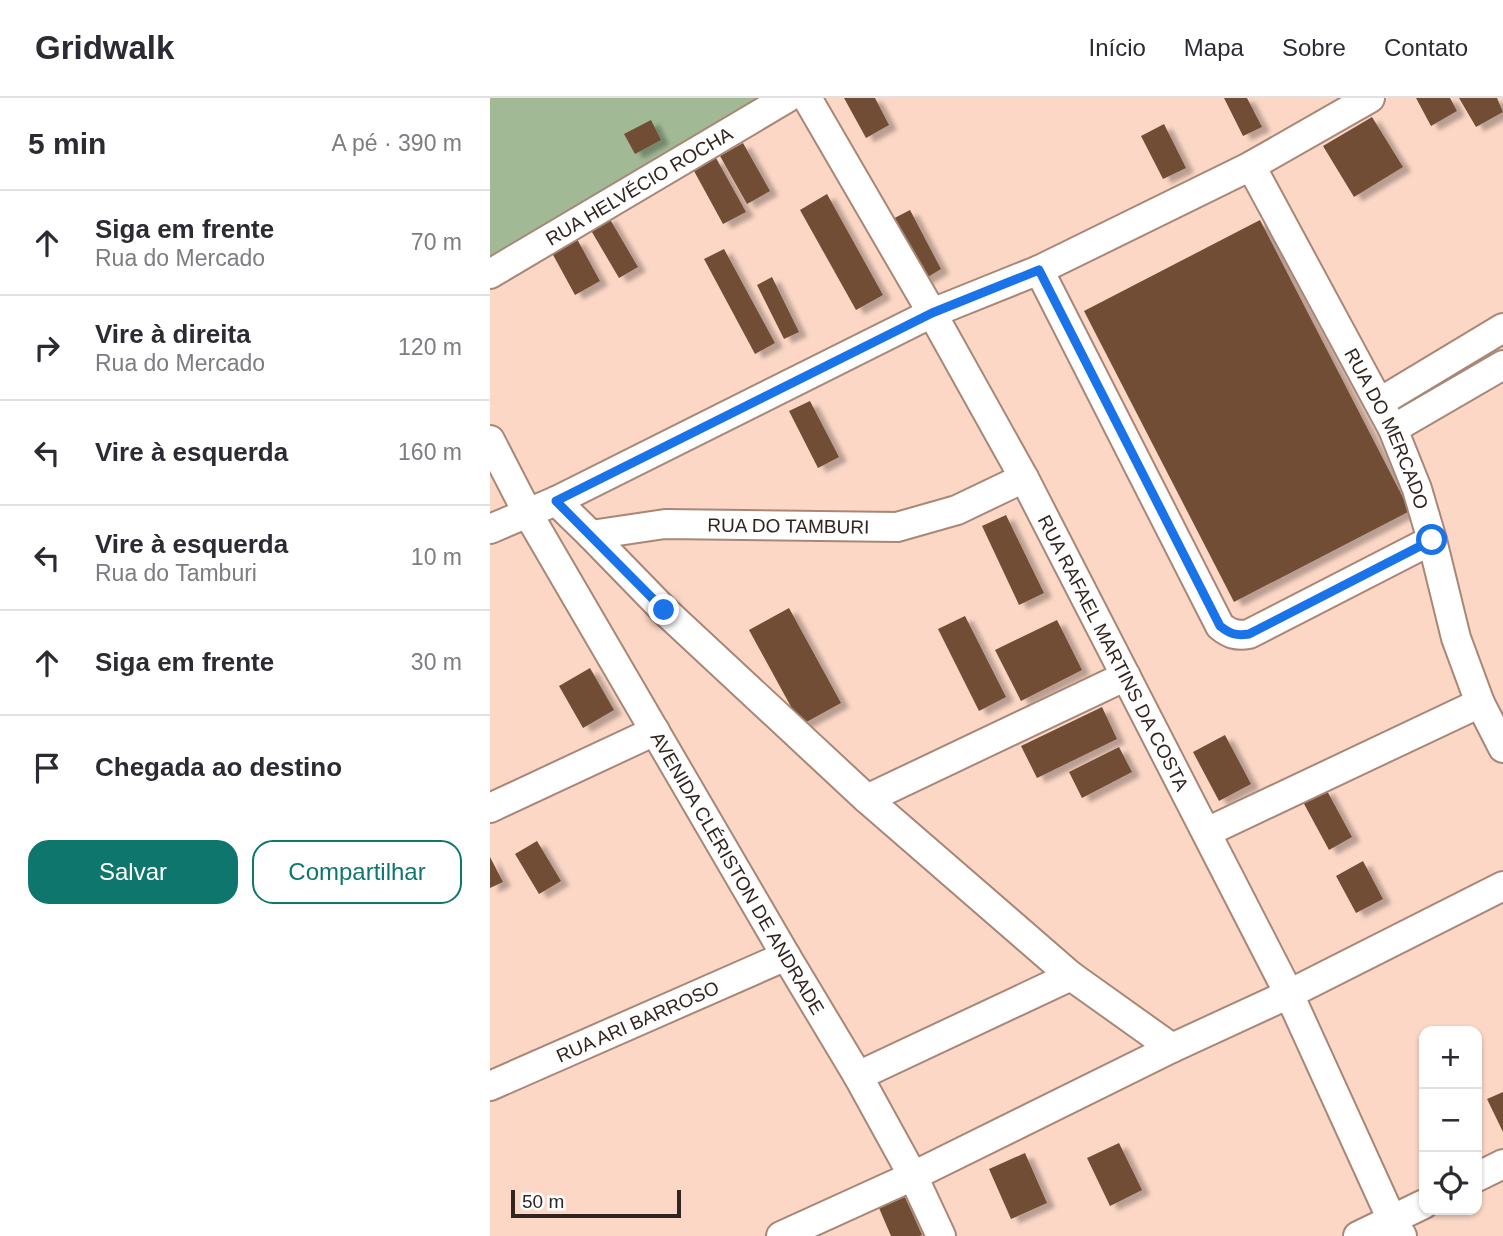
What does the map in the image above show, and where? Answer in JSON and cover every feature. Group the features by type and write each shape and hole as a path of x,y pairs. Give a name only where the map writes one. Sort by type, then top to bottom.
{"street":[{"name":"RUA HELVÉCIO ROCHA","path":"490,274 787,98"},
{"name":"RUA RAFAEL MARTINS DA COSTA","path":"807,98 1024,478 1289,994 1397,1228"},
{"path":"490,529 556,501 932,313 1039,270 1251,166 1370,98"},
{"name":"RUA DO MERCADO","path":"1251,166 1394,429 1417,489 1456,638 1480,703 1503,748"},
{"path":"1039,270 1220,626 1229,634 1249,634 1432,540"},
{"path":"1380,402 1503,328"},
{"path":"1394,429 1503,365"},
{"name":"AVENIDA CLÉRISTON DE ANDRADE","path":"490,440 527,512 858,1076 913,1176 941,1236"},
{"name":"RUA DO TAMBURI","path":"591,535 665,524 897,527 957,510 1024,478"},
{"path":"556,501 664,610 867,799 1071,976 1172,1048"},
{"path":"867,799 1126,676"},
{"path":"1207,831 1480,703"},
{"path":"490,808 655,731"},
{"path":"781,1236 913,1176 1172,1048 1289,994 1503,886"},
{"name":"RUA ARI BARROSO","path":"490,1086 786,956"},
{"path":"858,1076 1071,976"},
{"path":"1482,1174 1503,1164"},
{"path":"1358,1236 1397,1228 1419,1208"}],"green space":[{"path":"490,98 773,98 490,268"}],"building":[{"path":"844,98 875,98 889,125 866,138"},
{"path":"1224,98 1247,98 1262,127 1243,136"},
{"path":"1416,98 1450,98 1457,111 1431,126"},
{"path":"1459,98 1497,98 1503,112 1476,127"},
{"path":"1372,117 1403,167 1354,197 1323,146"},
{"path":"651,120 661,140 635,154 624,134"},
{"path":"1164,124 1186,168 1163,179 1141,136"},
{"path":"743,143 770,191 747,204 720,156"},
{"path":"716,158 746,212 723,224 694,171"},
{"path":"827,194 883,295 856,310 800,210"},
{"path":"910,210 941,269 918,283 885,223"},
{"path":"608,216 638,267 619,278 589,227"},
{"path":"1260,220 1410,511 1234,602 1084,311"},
{"path":"577,239 600,281 575,295 552,253"},
{"path":"724,249 775,343 755,354 704,259"},
{"path":"772,277 799,332 784,339 757,285"},
{"path":"810,401 839,457 818,468 789,411"},
{"path":"1006,515 1044,593 1019,605 982,526"},
{"path":"789,608 841,703 801,725 749,630"},
{"path":"965,616 1006,697 979,711 938,629"},
{"path":"1057,620 1082,670 1021,701 995,650"},
{"path":"590,668 614,710 583,728 559,686"},
{"path":"1102,707 1117,739 1037,778 1021,746"},
{"path":"1225,735 1251,784 1219,801 1193,752"},
{"path":"1119,747 1132,772 1082,798 1069,772"},
{"path":"1326,789 1352,837 1329,850 1303,802"},
{"path":"537,841 561,881 539,894 515,854"},
{"path":"490,857 503,882 490,888"},
{"path":"1363,861 1383,899 1356,913 1336,876"},
{"path":"1503,1092 1503,1132 1487,1099"},
{"path":"1119,1143 1142,1190 1110,1206 1087,1158"},
{"path":"1025,1153 1047,1203 1011,1219 989,1169"},
{"path":"905,1197 922,1235 891,1236 879,1208"}],"route":[{"path":"664,610 556,501 932,313 1039,270 1220,626 1229,634 1249,634 1432,540"}]}
